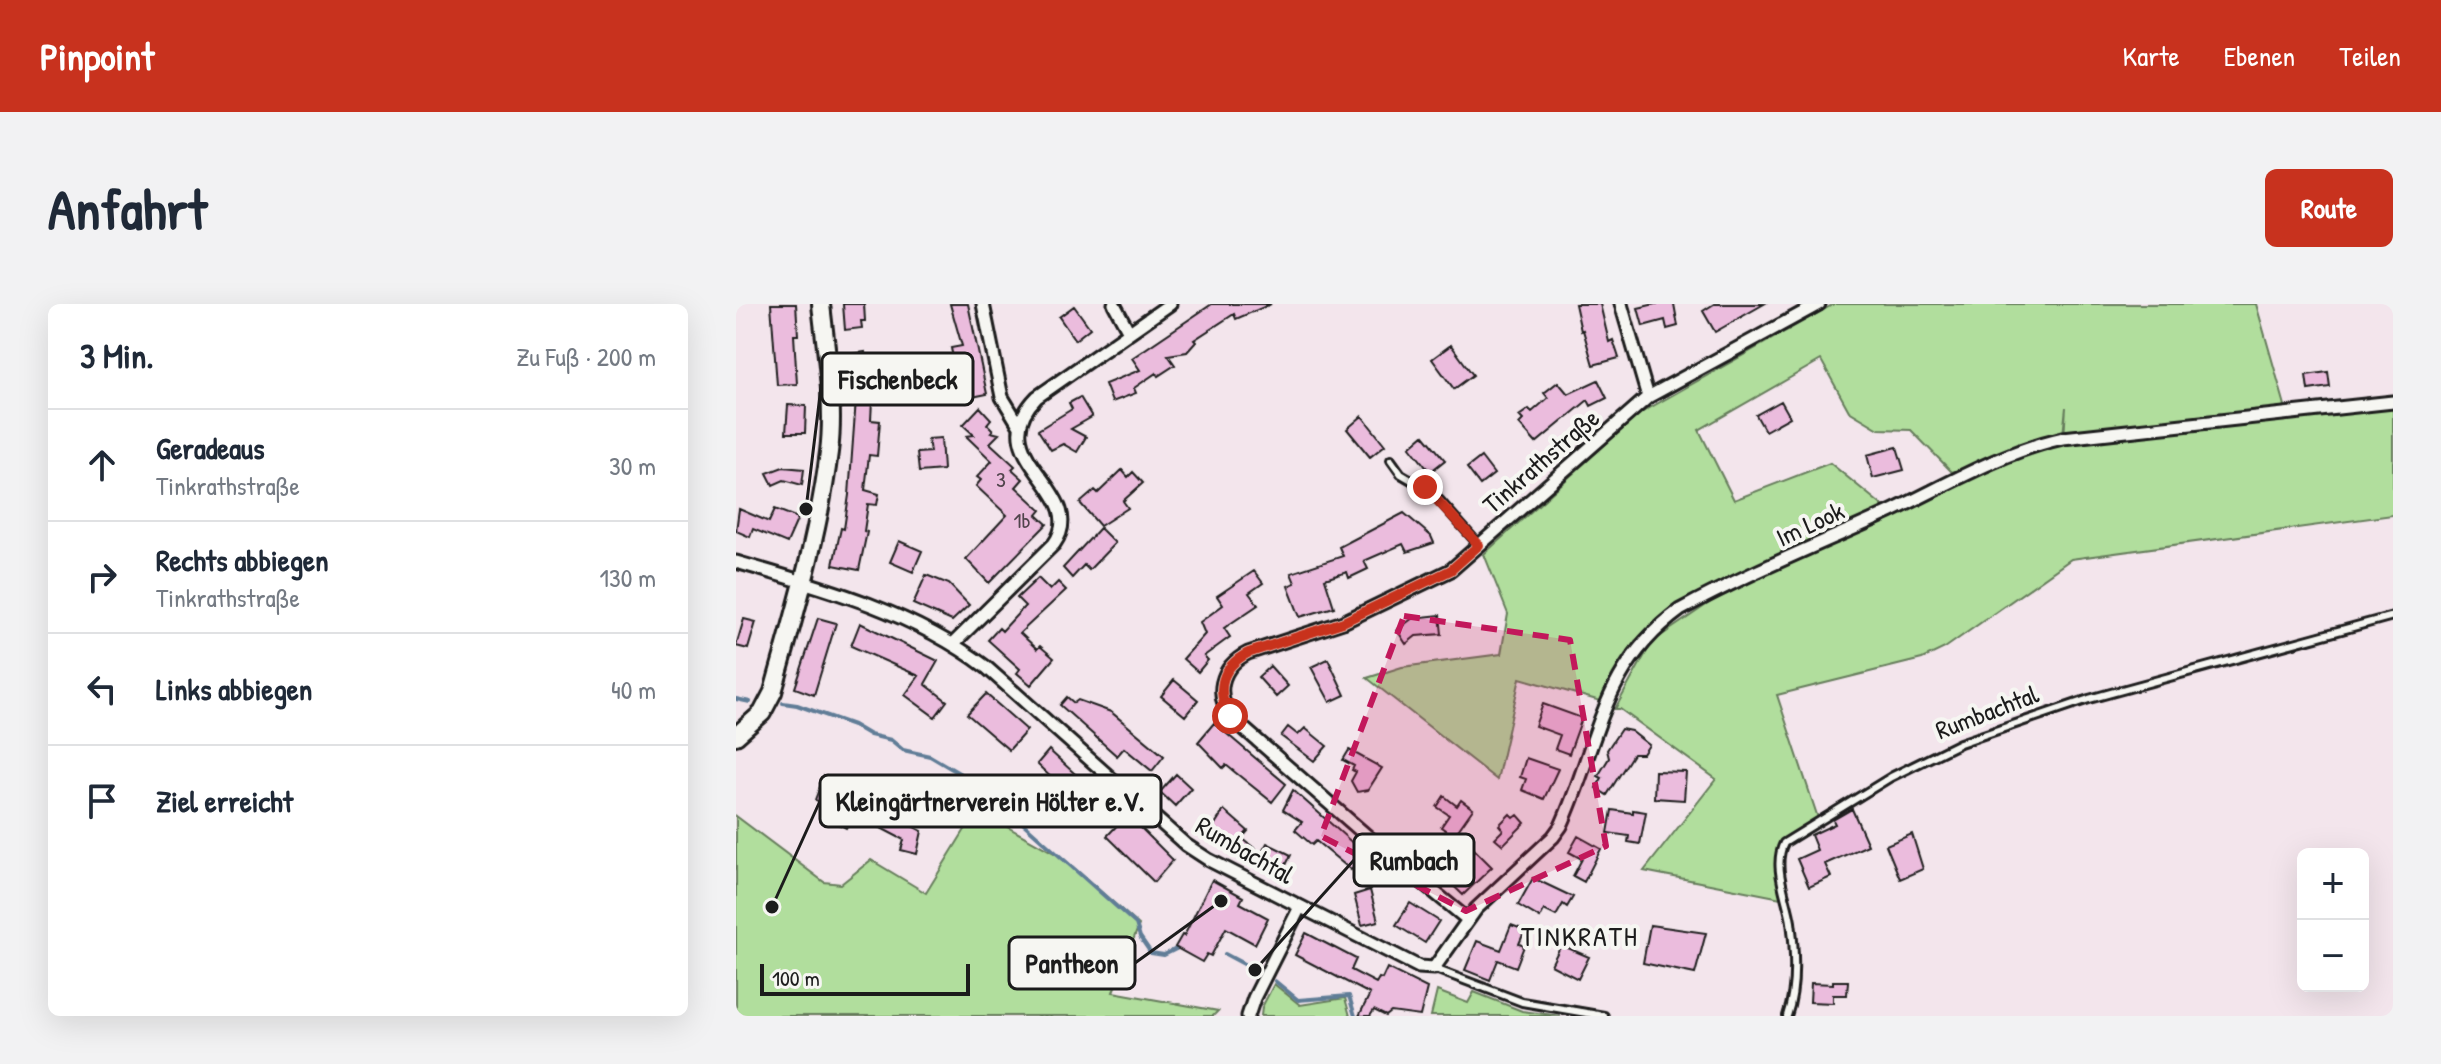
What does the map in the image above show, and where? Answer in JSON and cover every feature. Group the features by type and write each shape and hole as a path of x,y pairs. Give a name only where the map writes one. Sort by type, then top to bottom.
{"street":[{"path":"736,736 762,713 773,692 804,582 829,451 830,407 821,304"},
{"path":"983,304 1002,397 1019,425"},
{"path":"1114,304 1129,332"},
{"path":"954,643 1054,544 1062,528 1060,509 1023,451 1018,435 1027,407 1170,304"},
{"path":"1621,304 1648,397"},
{"name":"Tinkrathstraße","path":"1467,919 1234,720 1222,700 1221,685 1225,671 1243,656 1343,622 1451,570 1648,397 1819,304"},
{"name":"Im Look","path":"1434,968 1467,919 1561,826 1602,714 1623,670 1645,639 1680,610 2010,453 2037,444 2063,438 2393,402"},
{"name":"Rumbachtal","path":"736,562 877,608 954,643 1009,687 1186,845 1419,967 1434,968"},
{"path":"1248,1016 1300,907"}],"lane":[{"path":"1391,460 1401,474 1432,492 1479,545"},
{"name":"Rumbachtal","path":"1787,1016 1792,1002 1794,968 1791,925 1778,856 1784,843 1891,777 1960,743 2089,699 2393,616"},
{"name":"Rumbachtal","path":"1434,968 1522,1002 1604,1016"}],"highlighted area":[{"path":"1404,616 1570,640 1606,846 1466,911 1321,836"}],"green space":[{"path":"1834,304 2256,304 2288,416 2393,403 2393,515 2071,559 1945,648 1922,659 1777,695 1818,818 1790,836 1779,849 1777,857 1786,899 1644,871 1716,779 1620,709 1615,709 1652,642 1718,597 2014,453 2064,439 2066,407 2063,435 1952,472 1911,430 1879,429 1849,411 1821,360 1699,430 1734,500 1830,463 1884,507 1694,598 1657,622 1635,641 1604,702 1520,678 1497,780 1367,678 1402,667 1501,654 1508,614 1484,554 1639,414"},
{"path":"977,810 1063,858 1139,925 1113,992 1218,1011 1213,1016 736,1016 736,816 824,882 841,884 871,860 926,893"},
{"path":"1274,984 1300,1005 1345,998 1350,1016 1261,1016 1262,1007"},
{"path":"1437,991 1468,1003 1474,992 1522,1011 1561,1016 1431,1016"}],"building":[{"path":"771,304 796,304 797,384 777,385"},
{"path":"843,304 864,304 865,321 861,321 862,328 845,330"},
{"path":"950,304 968,304 987,394 972,397 968,381 958,383 951,348 962,346"},
{"path":"1212,304 1271,304 1236,319 1234,314 1194,340 1196,342 1187,352 1168,355 1175,365 1134,388 1136,393 1112,402 1105,384 1140,370 1132,358"},
{"path":"1575,304 1600,304 1609,342 1613,340 1619,358 1593,365"},
{"path":"1674,304 1678,326 1667,329 1665,320 1643,326 1638,308"},
{"path":"1714,304 1764,304 1715,332 1703,311"},
{"path":"1074,306 1090,328 1075,340 1059,317"},
{"path":"1451,345 1473,375 1454,389 1432,359"},
{"path":"865,352 867,377 849,379 846,355"},
{"path":"2328,372 2330,387 2308,390 2306,375"},
{"path":"1598,380 1607,398 1591,406 1588,400 1536,443 1519,424 1523,420 1519,416 1529,409 1532,412 1548,398 1544,393 1558,382 1568,394"},
{"path":"1080,397 1092,417 1071,429 1086,437 1077,452 1063,444 1051,450 1038,430 1072,409 1069,403"},
{"path":"856,399 872,401 871,420 880,421 877,456 869,455 865,490 879,494 877,505 868,504 864,531 867,532 859,570 833,565 841,528 844,529 849,495"},
{"path":"1781,401 1790,417 1765,431 1756,415"},
{"path":"788,405 806,406 805,433 786,433"},
{"path":"980,407 991,419 987,424 993,430 991,432 999,434 990,443 1015,466 1012,469 1023,479 1016,487 1041,510 1037,515 1047,524 989,583 966,559 1007,515 976,486 981,480 977,477 992,461 966,436 974,435 963,425"},
{"path":"1362,416 1385,445 1370,457 1347,429"},
{"path":"1424,435 1445,460 1430,472 1410,447"},
{"path":"941,438 943,470 919,472 917,453 930,452 928,439"},
{"path":"1897,447 1904,470 1873,478 1867,455"},
{"path":"1481,457 1494,474 1480,485 1467,468"},
{"path":"783,467 804,469 802,485 784,480 773,485 767,473"},
{"path":"1122,470 1128,477 1133,472 1143,483 1123,501 1128,508 1100,526 1080,503 1095,490 1098,493"},
{"path":"739,509 769,522 775,509 798,518 787,543 753,529 750,537 736,531"},
{"path":"1404,513 1431,536 1434,543 1407,552 1403,544 1364,561 1368,569 1349,578 1347,572 1325,579 1334,607 1300,617 1288,586 1295,583 1291,573 1343,556 1339,547"},
{"path":"1100,528 1115,543 1089,570 1084,565 1072,578 1063,568"},
{"path":"899,541 922,551 913,572 890,562"},
{"path":"1254,571 1263,583 1249,593 1258,605 1224,628 1230,637 1204,656 1208,660 1198,672 1183,659 1205,634 1200,622 1223,605 1217,596"},
{"path":"926,575 949,584 969,605 952,621 913,604"},
{"path":"1038,578 1050,590 1058,582 1066,590 1020,633 1037,649 1040,646 1054,658 1031,685 1017,673 1020,669 988,640 999,628 1002,631 1025,606 1017,598"},
{"path":"1440,615 1442,634 1416,636 1406,644 1397,630 1413,618"},
{"path":"818,618 836,623 814,695 795,688"},
{"path":"744,619 756,622 748,649 736,646"},
{"path":"860,623 938,661 925,684 947,701 935,717 905,695 919,676 851,646"},
{"path":"1328,659 1345,695 1330,702 1311,667"},
{"path":"1270,666 1288,686 1276,697 1258,677"},
{"path":"1174,680 1198,700 1185,716 1161,696"},
{"path":"986,694 1027,730 1009,750 967,714"},
{"path":"1067,697 1074,703 1078,700 1111,712 1164,756 1152,771 1124,748 1117,756 1060,705"},
{"path":"1543,704 1582,718 1569,754 1555,749 1560,735 1535,726"},
{"path":"1214,723 1286,784 1272,802 1226,765 1223,768 1198,742"},
{"path":"1288,727 1298,735 1305,728 1327,746 1314,761 1281,736"},
{"path":"1621,729 1631,731 1649,745 1643,754 1633,754 1607,795 1596,788 1602,778 1598,776 1609,758 1607,750"},
{"path":"1049,750 1098,795 1085,810 1037,764"},
{"path":"1349,750 1382,768 1368,790 1357,792 1351,781 1356,772 1352,770 1354,766 1343,760"},
{"path":"1526,758 1558,769 1544,799 1522,790 1526,779 1520,777"},
{"path":"1655,771 1686,772 1684,800 1654,798"},
{"path":"1176,774 1191,788 1175,806 1160,792"},
{"path":"824,776 838,781 836,786 861,798 846,828 832,821 838,808 815,800"},
{"path":"1293,790 1365,854 1351,870 1316,841 1312,845 1295,830 1302,822 1283,810"},
{"path":"1444,796 1457,806 1461,800 1473,809 1454,836 1441,827 1449,815 1437,807"},
{"path":"1852,809 1868,845 1825,864 1831,877 1809,887 1797,859 1817,850 1811,835 1835,824 1833,820"},
{"path":"1224,810 1248,831 1242,838 1261,854 1267,843 1291,855 1282,873 1242,855 1212,829"},
{"path":"1612,810 1646,812 1640,844 1628,842 1629,836 1608,833"},
{"path":"887,813 922,831 917,854 901,850 904,840 879,827"},
{"path":"1510,814 1514,818 1518,815 1525,823 1503,845 1495,838 1503,830 1499,825"},
{"path":"1126,816 1133,822 1138,817 1145,824 1141,828 1173,860 1154,882 1107,836"},
{"path":"1912,834 1923,869 1900,879 1886,845"},
{"path":"1578,836 1601,849 1584,882 1573,876 1582,859 1569,852"},
{"path":"1474,849 1492,867 1463,895 1435,868 1431,872 1420,862 1428,852 1452,872"},
{"path":"1533,878 1573,897 1567,907 1563,904 1556,916 1544,910 1540,918 1518,905"},
{"path":"1212,880 1243,897 1240,903 1268,918 1255,944 1226,928 1211,956 1207,954 1202,962 1175,947 1184,936"},
{"path":"1370,890 1378,921 1362,925 1354,895"},
{"path":"1410,903 1439,921 1425,943 1396,925"},
{"path":"1511,925 1525,930 1519,944 1524,946 1516,967 1498,960 1490,980 1465,970 1477,941 1501,950"},
{"path":"1650,925 1706,933 1695,974 1643,963"},
{"path":"1306,933 1356,959 1351,970 1376,983 1379,978 1382,979 1387,968 1427,988 1420,1016 1391,1012 1386,1016 1374,1010 1370,1016 1359,1016 1370,994 1295,955"},
{"path":"1561,945 1589,957 1578,979 1551,965"},
{"path":"1833,981 1848,981 1847,995 1833,995 1833,1003 1810,1002 1811,983 1833,984"}],"waterway":[{"path":"736,699 750,702"},
{"path":"783,703 853,725 870,735 891,740 903,750 930,756 981,786 1136,924 1140,937 1151,953 1164,955 1176,949"},
{"path":"1225,954 1255,970"},
{"path":"1275,981 1298,1000 1349,996 1355,1016"}],"place":[{"name":"Fischenbeck","path":"806,509"},
{"name":"Pantheon","path":"1221,901"},
{"name":"Kleingärtnerverein Hölter e.V.","path":"772,907"},
{"name":"Rumbach","path":"1255,970"}],"district":[{"name":"TINKRATH","path":"1580,936"}],"route":[{"path":"1230,716 1222,700 1221,685 1225,671 1236,660 1248,653 1343,622 1451,570 1479,545 1425,487"}]}
